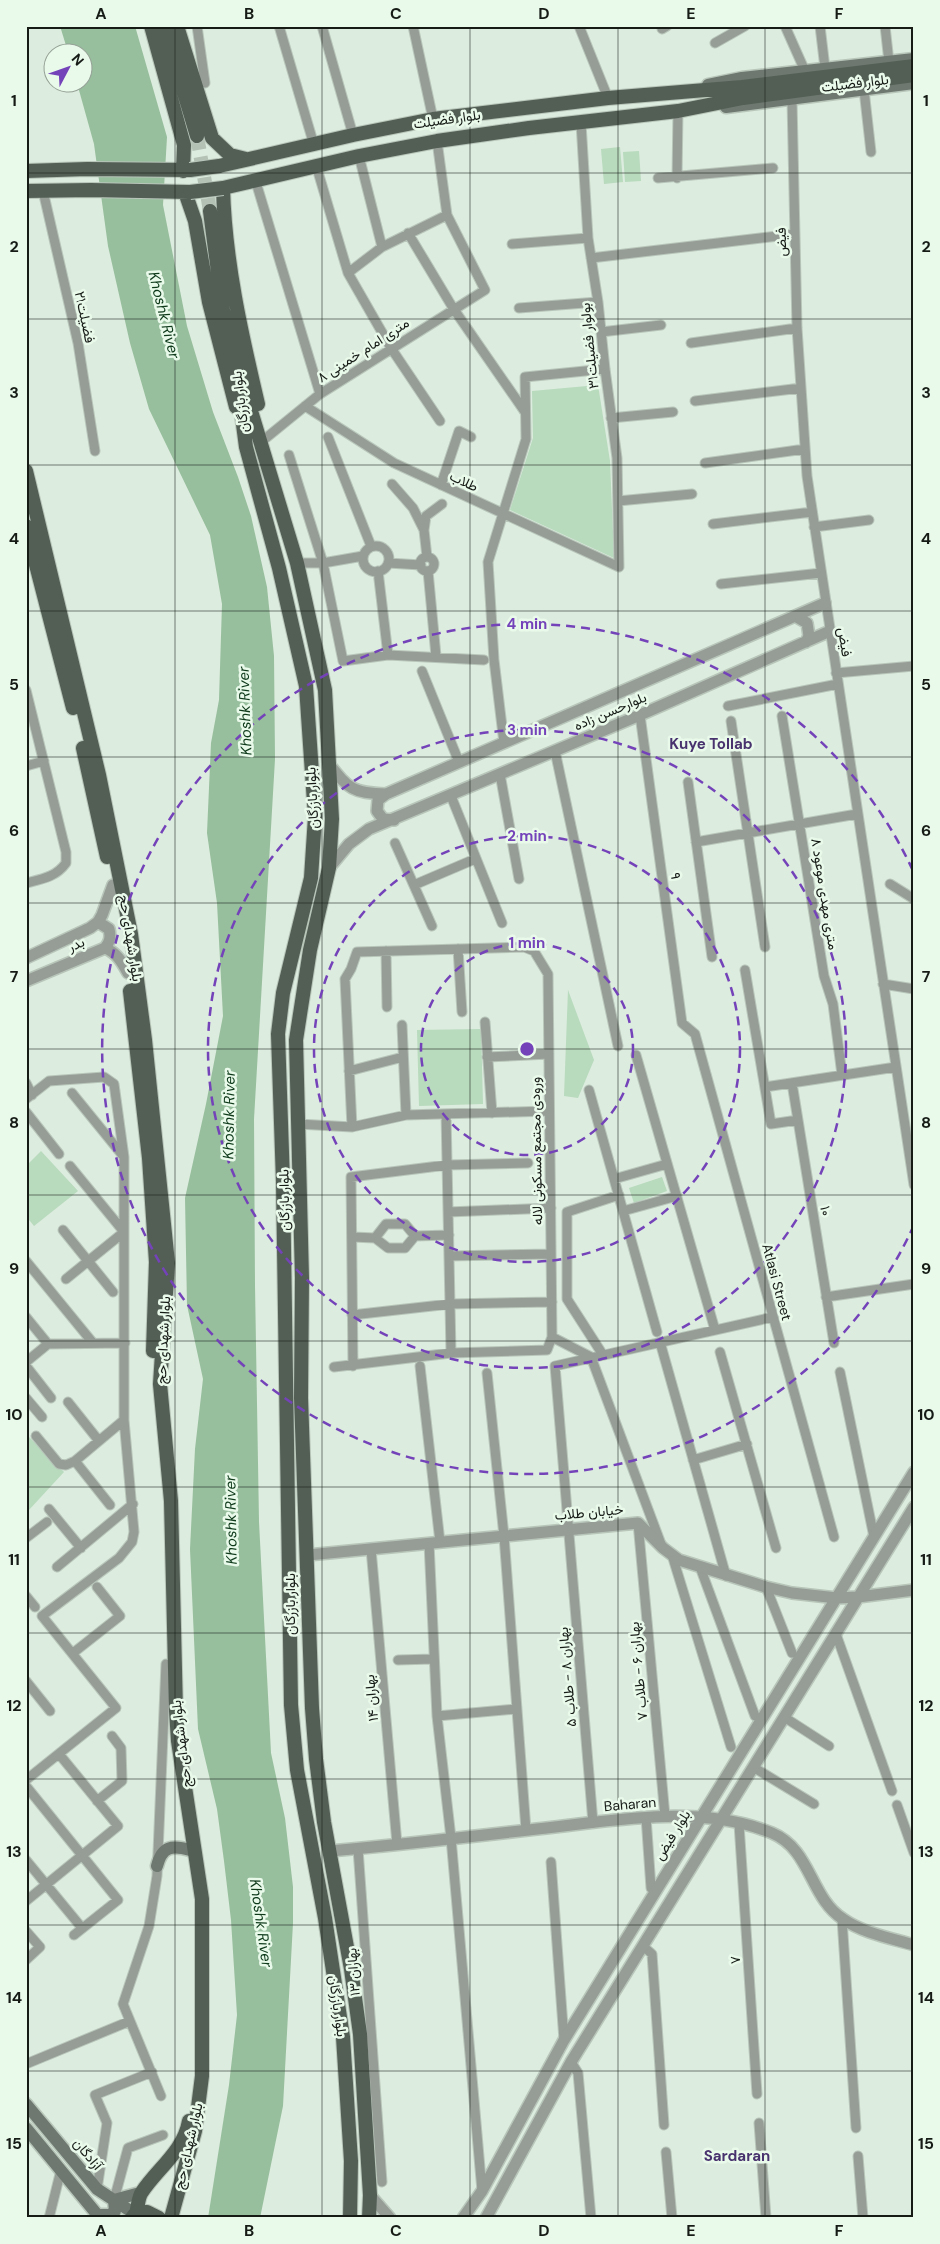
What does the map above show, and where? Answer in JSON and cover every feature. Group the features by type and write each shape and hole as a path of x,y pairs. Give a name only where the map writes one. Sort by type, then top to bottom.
{"main road":[{"path":"151,26 184,144 183,171"},
{"path":"164,26 197,136"},
{"path":"177,26 212,138 222,150 230,155 249,159"},
{"name":"بلوار فضیلت","path":"678,92 742,78 914,59"},
{"name":"بلوار فضیلت","path":"678,111 743,92 914,66"},
{"name":"بلوار فضیلت","path":"26,171 87,168 183,171 219,166 314,145 353,134 434,119 608,98 678,92 743,92 914,75"},
{"name":"بلوار فضیلت","path":"26,191 185,192 223,188 316,165 437,141 529,128 792,100 914,83"},
{"path":"527,108 529,128"},
{"path":"223,188 224,228 234,300 259,408 261,442"},
{"path":"185,192 195,220 208,302 246,447"},
{"path":"210,212 223,310 235,358"},
{"name":"بلوار بازرگان","path":"235,358 297,563 325,690 332,819 329,868 310,950 296,1040 302,1278 302,1398 312,1716 316,1759 360,2034 370,2195 368,2218"},
{"name":"بلوار بازرگان","path":"235,358 246,447 279,568 306,686 315,817 311,878 283,993 278,1034 285,1273 291,1705 297,1770 325,1918 343,2037 352,2161 350,2218"},
{"name":"بلوار شهدای حج","path":"26,471 99,775 132,934 157,1145 168,1263 160,1384 171,1501 176,1710 178,1741 200,1879 203,1960 202,2076 195,2131 171,2218"},
{"name":"بلوار شهدای حج","path":"26,526 77,721 113,885 128,973 149,1158 156,1262 152,1384 162,1502 166,1664 171,1739 190,1850 195,1892 196,2005 195,2077 187,2130 167,2164 140,2193"},
{"path":"285,1273 302,1278"},
{"path":"157,1866 160,1856 167,1849 177,1846 190,1850"},
{"path":"348,2095 365,2096"},
{"name":"آزادگان","path":"26,2104 97,2189 134,2215"},
{"path":"26,2128 99,2217 110,2215 114,2210 114,2200 140,2193"},
{"path":"140,2193 134,2215 147,2212 159,2218"}],"street":[{"path":"197,26 205,83"},
{"path":"280,26 314,145"},
{"path":"322,26 353,134"},
{"path":"413,26 434,119"},
{"path":"579,26 608,98"},
{"path":"715,43 746,26"},
{"path":"785,26 805,71"},
{"path":"820,26 825,68"},
{"path":"885,26 890,62"},
{"path":"864,90 871,152"},
{"name":"فیض","path":"792,100 797,328 805,450 825,603 914,1185"},
{"path":"677,178 678,111"},
{"name":"بولوار فضیلت۳۱","path":"581,123 588,238 598,302 604,369 617,458 619,567"},
{"path":"348,272 382,247 408,233 448,216 437,141"},
{"path":"359,156 382,247"},
{"path":"316,165 348,272 391,348 440,421"},
{"path":"658,178 677,178 773,168"},
{"path":"256,179 320,394"},
{"name":"فضیلت۲۱","path":"42,191 78,343 95,451"},
{"name":"۸ متری امام خمینی","path":"261,442 320,394 453,308 485,290 448,216"},
{"path":"408,233 453,308 525,412"},
{"path":"591,258 795,234"},
{"path":"512,244 588,238"},
{"path":"519,308 598,302"},
{"path":"601,332 661,325"},
{"path":"691,343 797,328"},
{"path":"504,743 494,660 488,562 526,439 525,377 604,369"},
{"path":"696,401 801,388"},
{"name":"طلاب","path":"305,406 394,463 619,567"},
{"path":"612,418 673,412"},
{"path":"441,485 459,431 471,437"},
{"path":"328,437 371,546"},
{"path":"706,463 805,450"},
{"path":"289,455 323,563 343,661 388,655 484,660"},
{"path":"392,484 413,508 424,530"},
{"path":"618,501 692,494"},
{"path":"436,656 428,571 422,569 426,516 442,504"},
{"path":"413,508 426,516"},
{"path":"713,524 812,512"},
{"path":"814,527 869,520"},
{"path":"297,563 323,563 363,556 371,546"},
{"path":"363,556 366,567 378,571 384,569 388,563 388,555 383,548 371,546"},
{"path":"26,560 38,572"},
{"path":"388,563 424,561"},
{"path":"378,571 388,655"},
{"path":"722,584 821,573"},
{"name":"بلوارحسن زاده","path":"328,763 346,786 363,794 386,794 825,603"},
{"path":"795,616 807,623 809,629 806,642"},
{"name":"بلوارحسن زاده","path":"329,868 350,844 369,829 640,715 830,631"},
{"path":"435,642 446,658"},
{"path":"836,673 914,666"},
{"path":"422,671 459,762"},
{"path":"728,706 838,684"},
{"path":"26,690 66,852 66,863 60,872 26,883"},
{"name":"۹","path":"640,715 682,1022 695,1034"},
{"name":"۸ متری مهدی موعود","path":"782,716 824,976 833,1004 842,1075"},
{"path":"730,721 765,948"},
{"path":"555,751 618,1046"},
{"path":"26,766 44,762"},
{"path":"500,774 519,879"},
{"path":"688,782 712,957"},
{"path":"386,794 378,800 377,811 384,819 394,820"},
{"path":"451,796 475,860 502,923"},
{"path":"696,842 857,814"},
{"path":"395,843 432,926"},
{"path":"414,885 475,860"},
{"path":"890,884 914,899"},
{"path":"105,948 109,943 109,930 105,924 98,922 113,885"},
{"name":"بدر","path":"26,958 90,928 98,922"},
{"name":"ورودی مجتمع مسکونی لاله","path":"352,1127 345,979 357,952 524,947 534,951 548,974 552,1337"},
{"name":"بدر","path":"26,981 105,948 120,958 128,973"},
{"path":"458,949 462,1012"},
{"path":"386,951 387,1007"},
{"path":"745,970 771,1124 798,1120"},
{"path":"883,984 914,989"},
{"path":"485,1022 492,1113"},
{"path":"402,1025 406,1116"},
{"name":"Atlasi Street","path":"695,1034 834,1537"},
{"path":"487,1057 549,1054"},
{"path":"636,1055 715,1330"},
{"path":"349,1071 403,1057"},
{"path":"765,1087 896,1067"},
{"path":"26,1083 29,1097 49,1081 104,1077 114,1084 124,1158 124,1420 134,1532 128,1549 42,1616 116,1708 26,1780"},
{"name":"۱۰","path":"792,1083 834,1343"},
{"path":"589,1090 657,1332"},
{"path":"72,1093 124,1158"},
{"path":"298,1124 352,1127 406,1116 550,1111"},
{"path":"26,1112 60,1154"},
{"path":"446,1114 451,1353"},
{"path":"353,1366 351,1177 448,1165 528,1163"},
{"path":"614,1179 667,1164"},
{"path":"70,1166 124,1232"},
{"path":"602,1355 567,1299 567,1212 619,1195"},
{"path":"623,1211 677,1196"},
{"path":"448,1212 550,1208"},
{"path":"375,1238 386,1224 405,1224 415,1236"},
{"path":"63,1230 113,1292"},
{"path":"66,1279 124,1232"},
{"path":"353,1238 375,1238 388,1248 405,1248 415,1236"},
{"path":"415,1236 449,1236"},
{"path":"449,1256 551,1254"},
{"path":"26,1261 93,1343"},
{"path":"826,1297 914,1284"},
{"path":"352,1316 450,1304 552,1302"},
{"path":"26,1317 48,1344"},
{"path":"334,1367 451,1353 547,1350 552,1337 591,1357 772,1317"},
{"path":"660,1342 726,1576"},
{"path":"26,1362 48,1344 125,1343"},
{"path":"720,1352 776,1548"},
{"path":"591,1357 668,1551 731,1747"},
{"name":"بهاران ۸ - طلاب ۵","path":"591,1357 555,1366 593,1823"},
{"path":"26,1366 51,1398"},
{"path":"420,1366 434,1542 433,1659 437,1716 451,1838 482,2191"},
{"path":"840,1372 874,1537"},
{"path":"487,1373 504,1536 526,1830"},
{"path":"26,1398 42,1417"},
{"path":"68,1402 99,1441"},
{"path":"36,1436 59,1464 66,1465 75,1461 124,1420"},
{"path":"693,1460 747,1444"},
{"path":"75,1461 110,1505"},
{"name":"بلوار فیض","path":"464,2218 482,2191 564,2040 914,1472"},
{"path":"57,1567 133,1504"},
{"path":"486,2218 571,2062 914,1507"},
{"path":"49,1508 81,1548"},
{"path":"26,1538 47,1522"},
{"name":"خیابان طلاب","path":"308,1555 638,1523 679,1560 726,1576 792,1594 837,1598 914,1590"},
{"name":"بهاران ۶ - طلاب ۷","path":"638,1523 665,1816"},
{"name":"بهاران ۱۴","path":"372,1549 397,1844"},
{"path":"700,1567 755,1716"},
{"path":"72,1653 120,1616 97,1587"},
{"path":"766,1587 792,1653"},
{"path":"26,1596 35,1607"},
{"path":"836,1634 892,1791"},
{"path":"398,1660 433,1659"},
{"path":"161,2096 123,2004 149,1926 157,1866 166,1664"},
{"path":"26,1681 50,1711"},
{"path":"437,1716 516,1709"},
{"path":"784,1718 829,1746"},
{"path":"97,1801 122,1781 121,1748 112,1736"},
{"path":"26,1901 118,1826 59,1754"},
{"path":"753,1767 814,1804"},
{"path":"26,1786 118,1900 74,1935"},
{"path":"897,1805 914,1854"},
{"path":"646,1817 651,1888"},
{"name":"Baharan","path":"330,1851 646,1817 702,1817 774,1833 793,1846 805,1863 825,1902 842,1919 868,1931 914,1945"},
{"name":"۷","path":"739,1824 757,2094"},
{"name":"بهاران ۱۳","path":"358,1849 382,2182"},
{"path":"26,1860 82,1928"},
{"path":"551,1862 564,2040"},
{"path":"842,1919 856,2128"},
{"path":"26,1931 40,1948 26,1960"},
{"path":"643,1946 652,1954 664,2125"},
{"path":"586,2005 601,2014"},
{"path":"26,2064 130,2021"},
{"path":"571,2062 578,2073 591,2218"},
{"path":"97,2189 107,2123 95,2095 152,2072"},
{"path":"759,2123 766,2218"},
{"path":"114,2200 128,2148 163,2135"},
{"path":"666,2152 672,2218"},
{"path":"858,2156 863,2218"},
{"path":"49,2218 61,2170"},
{"path":"370,2195 390,2218"}],"shaded area":[{"path":"620,147 623,182 604,184 601,149"},
{"path":"639,151 641,181 625,182 623,152"},
{"path":"598,385 610,461 614,558 510,510 533,438 532,391"},
{"path":"568,990 594,1060 578,1098 564,1096"},
{"path":"481,1029 483,1104 419,1106 417,1030"},
{"path":"41,1151 78,1191 34,1226 26,1216 26,1166"},
{"path":"662,1177 667,1191 634,1203 629,1188"},
{"path":"26,1434 64,1472 28,1511 26,1509"}],"water":[{"name":"Khoshk River","path":"60,26 135,26 167,137 163,205 187,326 213,412 251,516 267,587 274,656 275,759 254,1119 255,1286 259,1522 271,1753 285,1818 293,1887 293,1923 283,2106 260,2218 208,2218 229,2085 237,2015 231,1920 217,1809 198,1729 190,1549 195,1449 203,1379 187,1305 185,1198 223,1016 217,903 207,833 211,743 219,700 222,604 210,535 149,409 130,343 108,246 94,144 80,92 92,92 92,42 65,42"}],"tunnel":[{"path":"197,136 210,211"}],"district":[{"name":"Kuye Tollab","path":"711,744"},
{"name":"Sardaran","path":"737,2156"}]}
